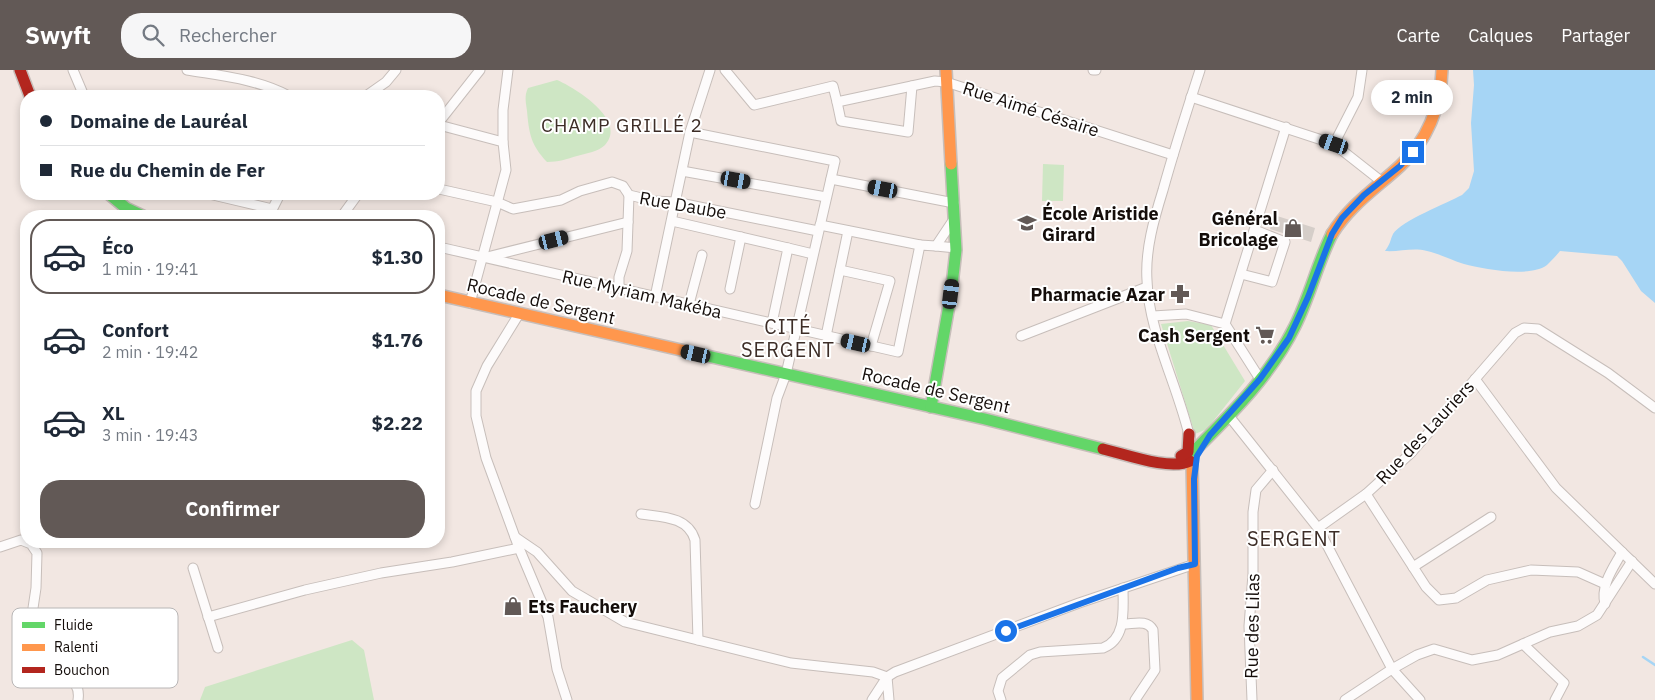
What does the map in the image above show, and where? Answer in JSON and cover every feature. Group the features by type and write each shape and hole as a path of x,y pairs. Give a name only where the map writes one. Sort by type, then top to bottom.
{"main road":[{"path":"20,70 28,90"},
{"path":"931,407 951,294 956,248 946,70"},
{"path":"1192,456 1260,379 1289,338 1308,297 1332,234 1352,207 1400,166 1413,152 1428,128 1442,89 1442,70"},
{"path":"116,200 130,210"},
{"name":"Rocade de Sergent","path":"445,297 931,407 1160,463 1192,456"},
{"path":"1189,434 1194,479 1197,700"}],"street":[{"path":"187,70 246,80 277,90"},
{"path":"375,90 386,82 396,70"},
{"path":"445,116 480,70"},
{"path":"470,303 506,170 503,142 503,110 508,70"},
{"path":"655,297 690,132 710,70"},
{"path":"725,70 754,105 833,86 841,121 908,132 912,86"},
{"path":"1189,434 1153,316 1147,287 1154,219 1200,70"},
{"path":"1334,144 1358,97 1362,70"},
{"path":"75,72 82,90"},
{"name":"Rue Aimé Césaire","path":"837,102 935,81 946,82 1173,155"},
{"path":"1191,97 1334,144 1381,181"},
{"path":"445,126 503,142"},
{"path":"1225,324 1286,127"},
{"path":"690,132 835,161 786,374 777,398 755,504"},
{"path":"682,171 826,197"},
{"path":"830,179 954,203"},
{"name":"Rue Daube","path":"497,202 513,209 561,200 580,191 612,182 623,186 629,195 654,201 675,202 920,245"},
{"path":"445,190 497,202"},
{"path":"619,288 619,277 627,251 629,195"},
{"path":"228,200 260,210"},
{"path":"936,246 955,218"},
{"path":"672,221 813,254"},
{"path":"484,257 628,222"},
{"path":"1241,274 1272,282 1285,242 1255,230"},
{"path":"826,336 848,231"},
{"path":"730,289 741,237"},
{"path":"920,245 956,248"},
{"name":"Rue Myriam Makéba","path":"445,248 898,352 920,245"},
{"path":"772,323 788,248"},
{"path":"689,304 702,255"},
{"path":"840,270 890,281 871,346"},
{"path":"1021,336 1147,287"},
{"path":"519,314 487,366 476,391 476,416 486,458 519,548 548,617 557,669 567,700"},
{"path":"1153,316 1186,314 1225,324 1260,379"},
{"name":"Rue des Lauriers","path":"1318,528 1366,494 1412,453 1515,333 1524,328 1538,329 1608,373 1655,408"},
{"path":"1475,379 1556,488 1655,584"},
{"path":"1229,416 1318,528 1392,669 1420,700"},
{"name":"Rue des Lilas","path":"1252,700 1249,626 1253,574 1253,512 1256,490 1273,470"},
{"path":"1366,494 1426,586 1439,600 1456,598 1487,580 1531,570 1578,572 1605,584"},
{"path":"641,514 674,519 686,524 692,531 695,540 698,640"},
{"path":"1413,567 1491,517"},
{"path":"516,537 537,552 572,591 624,622 791,663 873,672 887,678"},
{"path":"0,547 20,540"},
{"path":"33,608 36,588 37,553 34,548"},
{"path":"208,617 305,590 381,573 452,562 519,548"},
{"path":"1605,604 1603,596 1605,584 1622,552"},
{"path":"1345,700 1392,669 1417,655 1434,649 1472,660 1498,655 1550,632 1578,626 1597,615 1632,561"},
{"path":"872,700 887,678 895,672 1123,588 1195,564"},
{"path":"194,568 218,648"},
{"path":"1001,700 998,691 1002,678 1030,655 1040,652 1103,648 1112,643 1123,624 1123,588"},
{"path":"1123,624 1146,622 1152,630 1155,670 1135,700"},
{"path":"1523,644 1564,683 1555,700"},
{"path":"887,678 889,700"},
{"path":"77,688 79,693 78,700"}],"green space":[{"path":"557,80 576,90 597,106 610,126 610,136 605,145 596,151 547,162 537,150 532,139 526,96 528,88"},
{"path":"1043,164 1064,165 1063,201 1042,201"},
{"path":"1188,321 1211,325 1245,381 1207,429 1195,434 1161,324"},
{"path":"352,640 364,650 374,700 200,700 205,687"}],"water":[{"path":"1473,70 1655,70 1655,303 1641,291 1617,256 1560,251 1547,265 1539,269 1518,272 1472,266 1422,250 1385,251 1393,234 1398,229 1414,218 1462,195 1469,188 1474,171 1471,123 1474,85"}],"building":[{"name":"Général Bricolage","path":"1274,215 1315,228 1311,242 1270,229"}],"waterway":[{"path":"1643,657 1655,665"}],"traffic: fast":[{"path":"931,407 951,294 956,250 951,164"},
{"path":"116,200 130,210"},
{"path":"1194,451 1250,393 1285,344 1300,315 1332,234"},
{"path":"703,355 985,419 1103,449"}],"traffic: slow":[{"path":"946,70 951,164"},
{"path":"1332,234 1347,214 1400,166 1418,146 1431,122 1435,110 1439,97 1442,70"},
{"path":"445,296 703,355"},
{"path":"1192,464 1197,700"}],"traffic: jam":[{"path":"20,70 28,90"},
{"path":"1181,456 1188,452 1189,434"},
{"path":"1103,449 1159,463 1181,464 1190,461"}],"place":[{"name":"École Aristide Girard","path":"1027,223"},
{"name":"Général Bricolage","path":"1293,228"},
{"name":"Pharmacie Azar","path":"1180,294"},
{"name":"Cash Sergent","path":"1265,335"},
{"name":"Ets Fauchery","path":"513,606"}],"district":[{"name":"CHAMP GRILLÉ 2","path":"622,125"},
{"name":"CITÉ SERGENT","path":"788,338"},
{"name":"SERGENT","path":"1294,538"}],"route":[{"path":"1006,631 1178,568 1195,564 1194,479 1197,456 1210,435 1229,416 1260,379 1289,338 1308,297 1332,234 1342,218 1364,195 1400,166 1413,152"}]}
